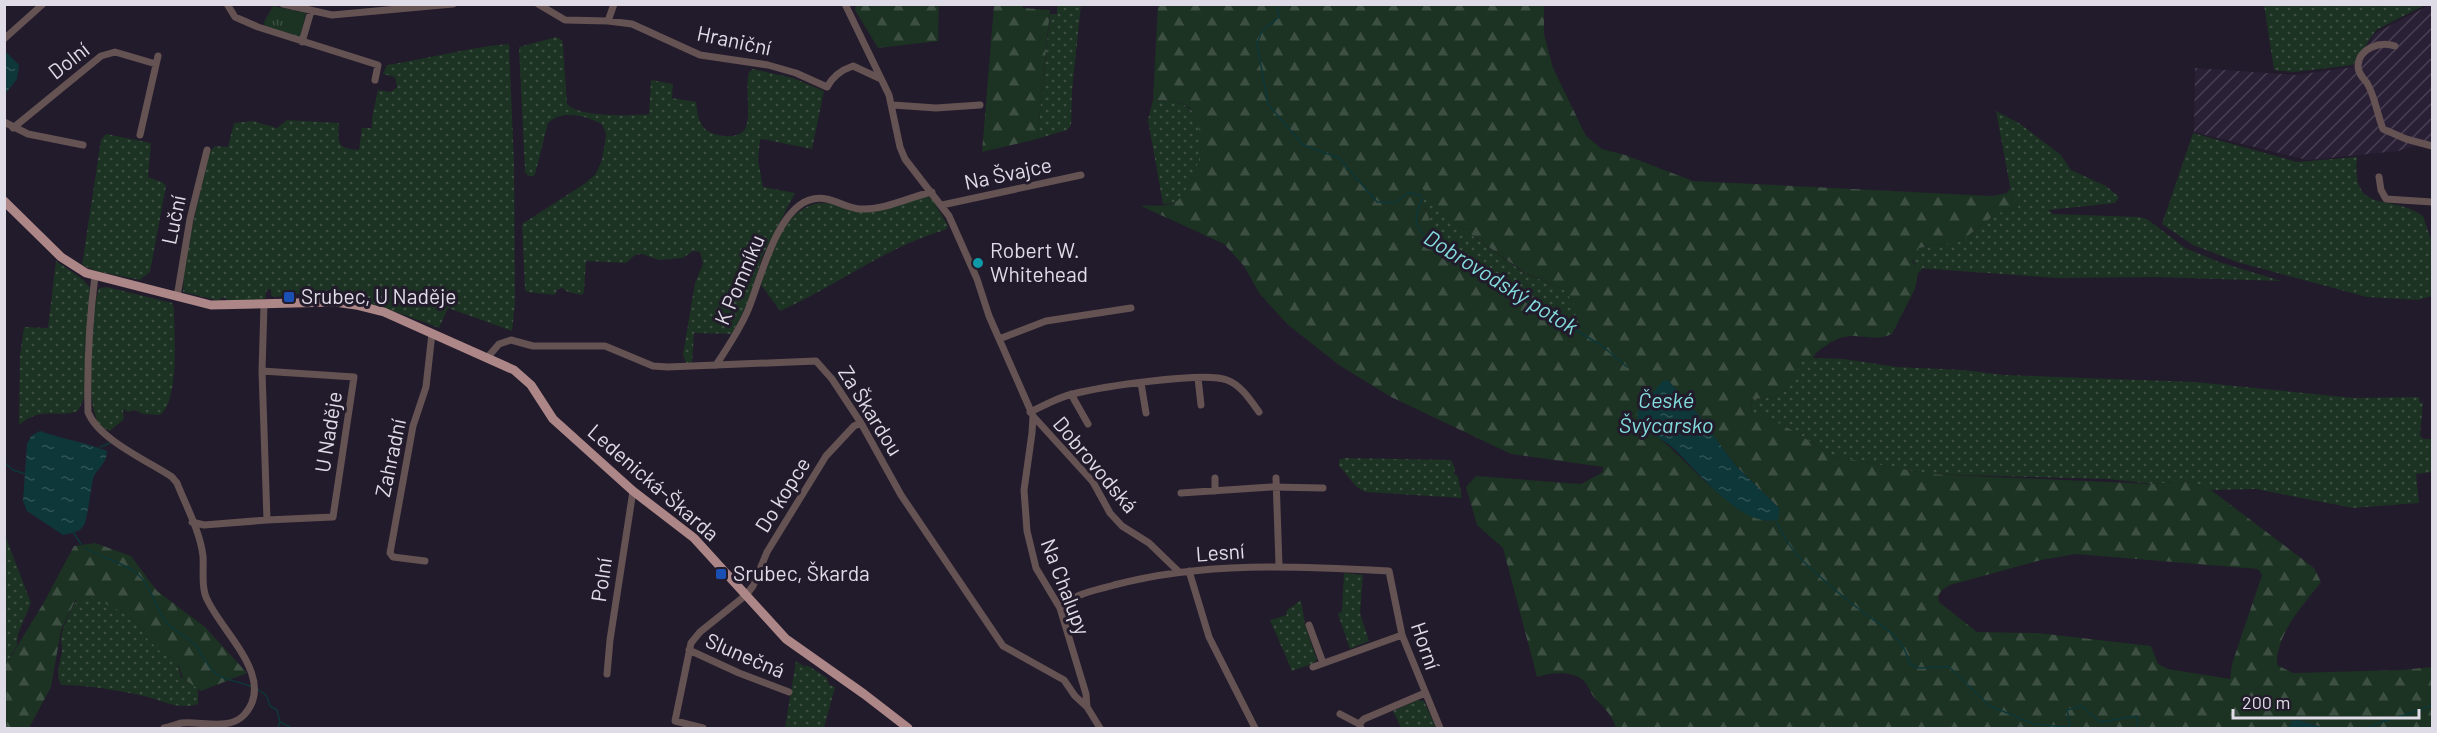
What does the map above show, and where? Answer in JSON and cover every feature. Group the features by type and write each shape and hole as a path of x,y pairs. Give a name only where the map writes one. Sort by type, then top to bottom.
{"main road":[{"name":"Ledenická-Škarda","path":"4,201 62,257 76,268 95,276 212,305 335,302 356,305 384,312 523,376 553,419 633,491 694,537 771,624 795,647 864,694 908,729"}],"street":[{"path":"4,39 43,4"},
{"path":"227,4 235,17 302,42 378,65 375,80"},
{"path":"283,4 332,15 453,4"},
{"path":"608,21 614,4"},
{"name":"Dobrovodská","path":"845,4 893,105 900,147 905,159 942,205 962,244 999,339 1032,414 1093,482 1110,513 1122,526 1149,543 1179,572"},
{"name":"Hraniční","path":"541,5 565,20 608,21 642,28 700,55 768,65 796,73 826,87 843,69 854,66 881,79"},
{"path":"302,42 311,10"},
{"path":"2395,46 2382,44 2370,48 2360,60 2359,72 2371,93 2383,129 2433,146"},
{"name":"Dolní","path":"13,128 101,56 115,52 156,64"},
{"path":"141,135 158,56"},
{"path":"893,105 936,108 980,105"},
{"path":"4,122 28,134 83,145"},
{"name":"Luční","path":"177,297 190,219 207,150"},
{"name":"Na Švajce","path":"942,205 1081,175"},
{"path":"2379,177 2381,190 2386,199 2433,202"},
{"name":"K Pomníku","path":"716,365 748,310 766,256 781,229 806,201 826,199 859,210 876,208 932,192"},
{"path":"95,276 89,321 88,412 97,428 172,477 192,522 203,555 205,596 252,670 254,688 250,706 244,716 228,724 180,723 164,729"},
{"path":"264,305 262,371 267,520"},
{"path":"999,339 1046,321 1131,308"},
{"name":"Zahradní","path":"426,561 393,557 390,553 413,426 426,387 432,333"},
{"name":"Za Škardou","path":"488,358 499,344 512,340 533,346 605,346 653,366 668,368 816,361 832,379 861,423 901,495 1004,646 1064,680 1075,696 1087,707"},
{"name":"U Naděje","path":"192,522 204,525 333,517 354,377 262,371"},
{"path":"1032,414 1071,394 1142,383 1198,378 1227,379 1239,387 1259,412"},
{"path":"1198,378 1201,405"},
{"path":"1142,383 1146,413"},
{"path":"1071,394 1088,424"},
{"name":"Na Chalupy","path":"1032,414 1032,433 1024,490 1027,531 1036,568 1060,608 1086,694 1087,707 1100,729"},
{"name":"Do kopce","path":"746,595 753,586 767,552 826,456 854,426 861,423"},
{"path":"1215,478 1215,491"},
{"path":"1276,478 1279,565"},
{"path":"1181,493 1323,488"},
{"name":"Polní","path":"607,674 633,491"},
{"name":"Lesní","path":"1060,608 1072,597 1143,578 1179,572 1279,565 1389,571"},
{"path":"1189,571 1209,637 1255,729"},
{"name":"Horní","path":"1389,571 1402,635 1440,729"},
{"name":"Slunečná","path":"704,729 671,720 691,643 700,632 746,595"},
{"path":"1309,625 1323,663"},
{"path":"1313,667 1402,635"},
{"name":"Slunečná","path":"689,650 739,673 789,692"},
{"path":"1340,714 1360,726 1364,719 1425,693"}],"shaded area":[{"path":"2432,5 2432,141 2398,151 2307,160 2194,132 2195,68 2296,75 2354,67 2376,33"}],"green space":[{"path":"1158,4 1544,5 1544,34 1553,68 1586,136 1602,149 1625,155 1693,181 1992,196 2007,193 2010,188 2019,209 1997,213 1961,241 1919,248 1912,261 1916,268 1923,268 1918,273 1915,289 1892,334 1875,338 1845,337 1827,345 1813,358 1818,358 1801,362 1785,392 1772,397 1751,399 1752,415 1764,416 1792,430 1833,456 1929,474 2153,484 2187,481 2211,490 2314,568 2321,582 2286,631 2278,653 2277,665 2293,673 2432,667 2432,728 2325,728 2298,720 2292,721 2288,728 1616,728 1607,711 1579,678 1561,673 1537,677 1503,548 1477,525 1466,487 1476,476 1581,484 1603,472 1603,467 1511,454 1391,397 1339,365 1287,324 1259,293 1244,266 1224,244 1141,206 1165,205 1177,201 1189,184 1201,152 1198,125 1189,107 1176,102 1153,100","holes":["1422,188 1445,216 1524,272 1564,290 1580,311 1565,323 1439,247 1420,192","1668,380 1697,413 1735,465 1779,508 1768,521 1732,503 1639,422","2076,554 2258,569 2262,575 2232,664 2230,679 2168,669 2158,664 2151,646 2038,633 1977,632 1939,602 1938,596 1950,585 2041,560"]},
{"path":"856,5 939,5 938,41 878,48 855,10"},
{"path":"994,5 1023,5 1023,8 1050,10 1037,139 982,152"},
{"path":"1057,5 1081,5 1072,91 1071,126 1067,130 1037,139 1050,14 1057,14"},
{"path":"2264,5 2425,5 2376,30 2353,65 2294,72 2274,70"},
{"path":"273,6 306,13 300,37 265,26 264,22"},
{"path":"556,37 562,40 563,45 567,104 582,111 619,115 649,114 651,80 673,84 672,98 696,102 700,122 708,131 713,134 733,136 746,127 748,78 749,72 753,69 793,78 824,91 812,149 760,140 758,160 763,187 795,193 763,255 748,302 732,334 694,333 692,363 687,365 683,355 695,283 703,264 700,252 693,251 683,258 659,260 642,254 635,255 626,263 586,261 582,295 562,288 557,290 555,295 527,292 525,289 522,224 595,175 602,160 606,134 602,124 589,118 574,115 560,116 548,123 534,176 528,176 525,172 519,47"},
{"path":"509,44 514,163 515,303 512,331 448,308 439,328 387,309 335,296 298,294 275,297 271,295 271,289 267,290 262,300 227,302 226,298 221,298 220,301 183,292 185,259 209,153 215,146 228,147 234,123 253,121 277,128 287,120 339,123 340,144 346,148 359,150 362,128 372,128 378,90 391,92 397,87 395,77 383,74 387,65"},
{"path":"1153,100 1186,105 1197,121 1202,147 1197,166 1183,195 1176,201 1163,204 1148,120"},
{"path":"1996,111 2019,123 2061,155 2071,170 2106,186 2119,197 2115,203 2049,210 2053,214 2147,219 2185,248 2219,262 2281,281 2156,277 2058,278 1916,268 1912,258 1919,248 1961,241 1997,213 2019,209 2012,197"},
{"path":"2193,133 2297,162 2357,157 2357,176 2360,188 2366,196 2410,209 2423,216 2432,243 2432,296 2418,300 2367,297 2237,262 2193,245 2162,224"},
{"path":"106,134 151,143 148,177 166,186 150,272 140,280 96,271 82,265 101,140"},
{"path":"1423,187 1445,216 1523,272 1564,290 1580,311 1566,323 1439,247 1420,192"},
{"path":"927,196 933,200 948,226 945,230 902,246 780,311 761,285 774,246 781,233 799,211 811,205 829,203 868,212"},
{"path":"56,261 90,288 85,350 85,396 78,411 42,414 19,425 20,356 24,327 48,328"},
{"path":"107,287 172,303 175,333 173,381 166,407 160,415 143,414 135,410 128,412 123,409 124,419 110,431 98,425 93,407 91,379 92,330 96,300 99,288"},
{"path":"1818,358 2004,375 2195,382 2354,398 2419,397 2420,403 2423,402 2420,435 2423,439 2432,439 2432,472 2416,474 2419,503 2353,508 2256,489 2211,490 2187,481 2153,484 2108,479 1929,474 1833,456 1792,430 1764,416 1752,416 1751,399 1772,397 1784,392 1789,387 1801,361"},
{"path":"1344,458 1451,460 1455,468 1454,474 1458,476 1462,498 1366,492 1354,484 1339,466 1339,460"},
{"path":"5,535 31,603 18,634 17,645 5,666"},
{"path":"95,543 131,556 157,591 205,627 247,673 201,691 183,678 177,661 161,652 145,636 133,617 89,596 75,601 61,630 51,687 29,728 5,728 5,666 43,604 74,546"},
{"path":"1344,573 1363,575 1360,613 1369,641 1350,649 1338,614 1342,611"},
{"path":"81,596 92,596 133,617 145,636 161,652 177,661 181,677 198,688 198,704 184,706 113,690 61,685 58,671 62,653 62,634 71,609"},
{"path":"1301,600 1305,625 1317,660 1292,671 1270,620 1287,615 1286,611"},
{"path":"796,661 827,678 829,685 835,687 824,728 785,728"},
{"path":"1418,700 1424,701 1436,728 1401,728 1393,711"}],"water":[{"path":"5,51 19,65 17,79 5,94"},
{"name":"České Švýcarsko","path":"1668,380 1697,413 1735,465 1779,508 1779,519 1765,520 1751,516 1736,507 1721,496 1672,447 1639,422 1637,415 1639,408 1663,381"},
{"path":"40,431 107,451 107,456 93,479 84,525 75,532 63,535 27,511 23,501 27,444 31,436"},
{"path":"2298,720 2325,728 2288,728 2292,721"}],"waterway":[{"name":"Dobrovodský potok","path":"1277,4 1279,17 1262,31 1257,44 1268,104 1303,145 1339,158 1377,202 1395,203 1408,193 1420,195 1422,199 1416,220 1419,229 1427,239 1601,345 1627,367"},
{"path":"100,447 110,443"},
{"path":"4,462 13,470 25,474"},
{"name":"Dobrovodský potok","path":"1776,521 1788,543 1800,558 1841,595 1886,628 1903,647 1909,663 1917,668 1949,667 1990,706 2034,724 2066,727 2070,725 2067,710 2082,706 2100,722 2137,716 2138,728"},
{"path":"73,532 81,544"},
{"path":"86,548 135,572 150,590 167,623 196,646 215,673 252,687"},
{"path":"257,689 266,695 270,706 277,710 280,722 278,728"},
{"path":"2367,728 2432,705"},
{"path":"280,722 292,728"},
{"path":"314,728 331,728"}],"place":[{"name":"Robert W. Whitehead","path":"978,263"},
{"name":"Srubec, U Naděje","path":"289,297"},
{"name":"Srubec, Škarda","path":"721,574"}]}
